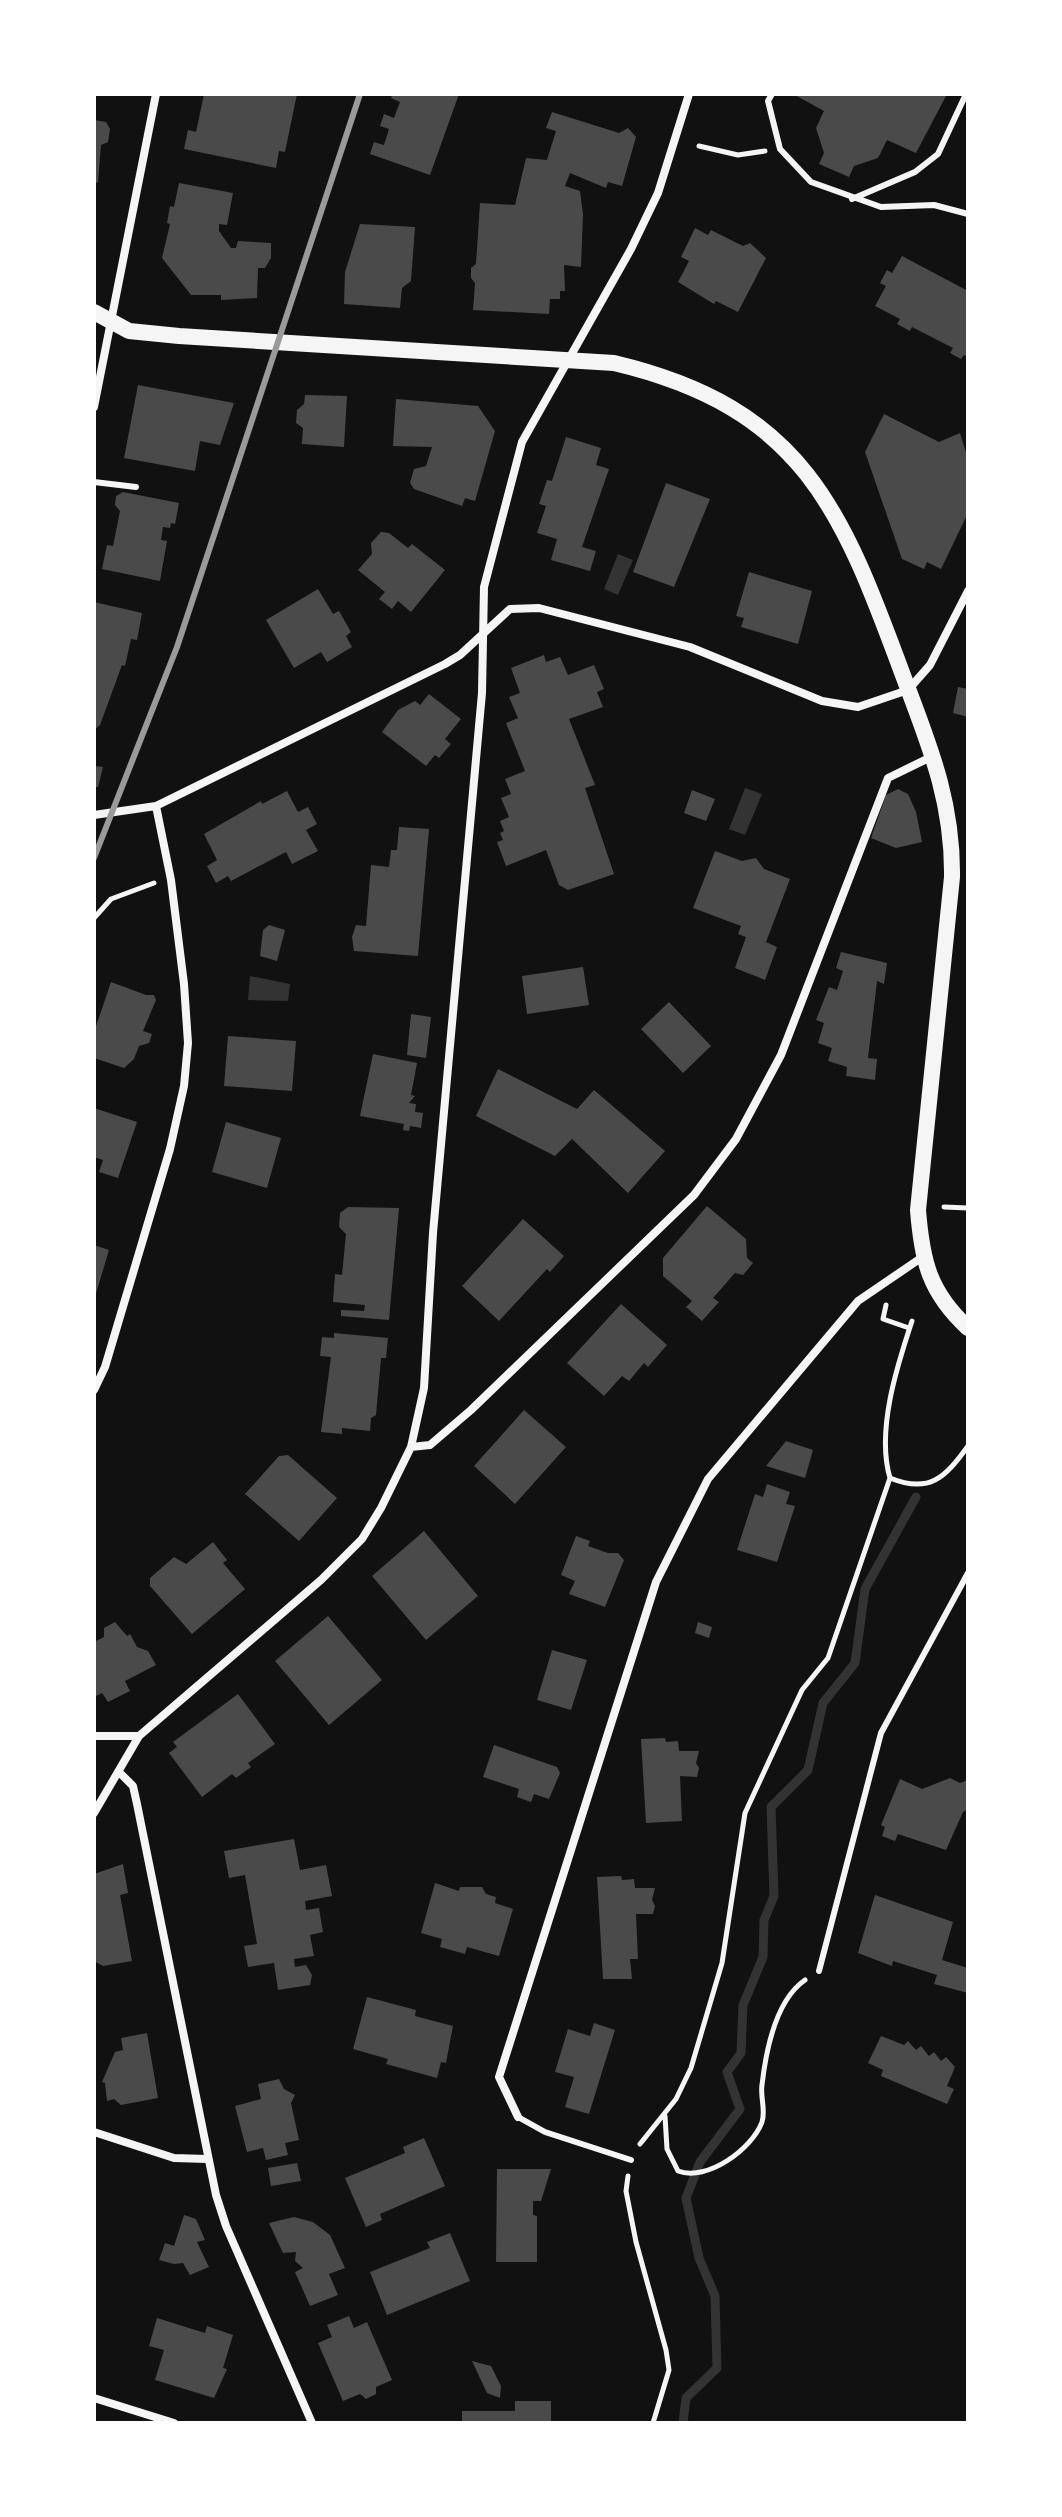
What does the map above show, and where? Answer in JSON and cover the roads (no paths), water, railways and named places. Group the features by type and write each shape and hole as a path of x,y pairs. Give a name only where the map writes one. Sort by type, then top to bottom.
{"main road":[{"path":"94,312 129,331 295,345 566,359 645,371 708,393 751,420 801,465 841,524 869,584 945,794 953,836 952,877 918,1210 921,1258 938,1295 968,1328"}],"street":[{"path":"94,407 156,94"},
{"path":"94,1813 139,1736 321,1580 362,1539 411,1447 424,1388 435,1202 482,693 484,587 522,442 566,359 631,249 658,193 689,94"},
{"path":"94,815 156,806 445,664 481,637 510,609 531,607 690,647 822,701 858,707 908,690 930,665 968,591"},
{"path":"411,1447 430,1445 471,1410 694,1195 736,1139 781,1055 888,778 933,756"},
{"path":"94,1390 105,1367 170,1149 184,1086 188,1043 184,984 171,880 156,806"},
{"path":"518,2117 499,2077 656,1582 708,1479 772,1400 858,1301 921,1258"},
{"path":"94,1736 139,1736"},
{"path":"119,1772 133,1786 207,2159 226,2226 312,2423"},
{"path":"94,2132 174,2158 207,2159"},
{"path":"94,2398 174,2423"}],"lane":[{"path":"772,94 768,101 780,149 811,182 881,207 934,205 968,214"},
{"path":"852,199 915,172 938,154 966,94"},
{"path":"94,482 136,487"},
{"path":"819,1971 881,1733 968,1573"},
{"path":"518,2117 545,2132 631,2160"}],"waterway":[{"path":"683,2423 686,2398 717,2368 715,2296 699,2258 686,2198 700,2162 740,2109 727,2072 741,2053 743,2005 763,1957 764,1920 774,1896 771,1807 808,1770 823,1703 855,1663 865,1589 916,1497"}],"railway":[{"path":"94,858 177,647 360,94"}]}
